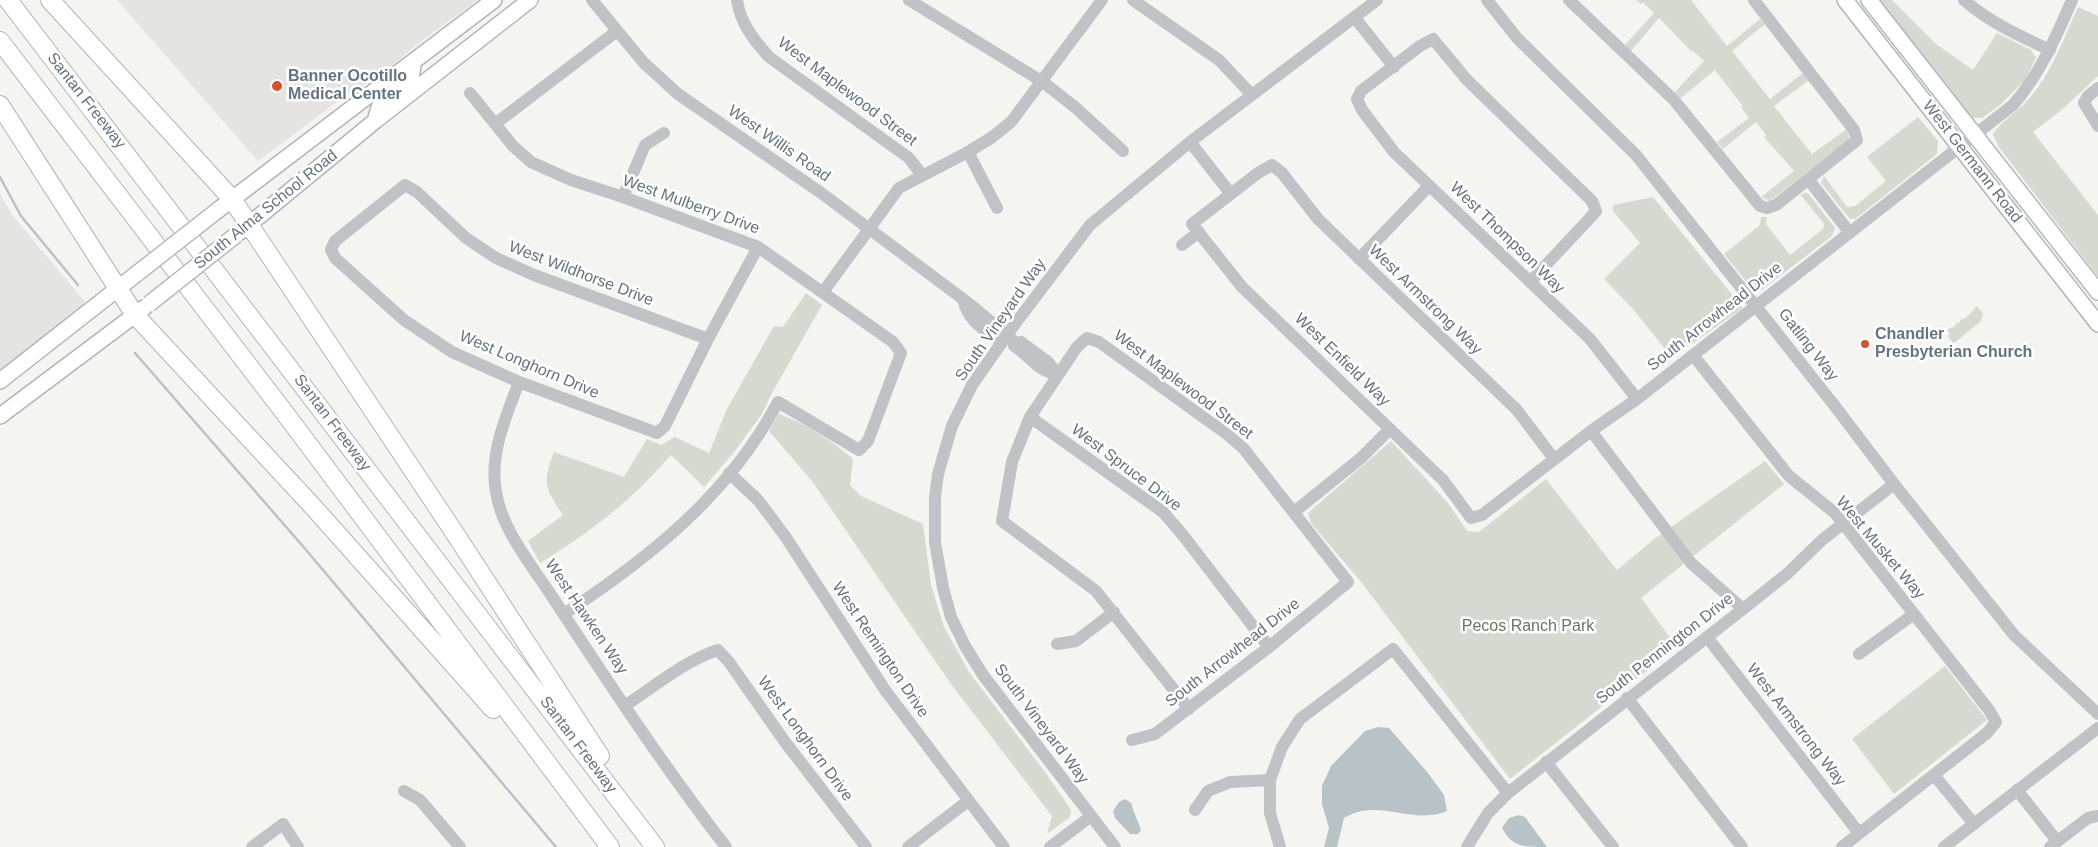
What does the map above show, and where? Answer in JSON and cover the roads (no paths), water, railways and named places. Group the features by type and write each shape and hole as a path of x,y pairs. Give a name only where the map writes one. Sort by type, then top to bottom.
{"highway":[{"name":"Santan Freeway","path":"8,0 655,847"},
{"path":"50,0 225,204 242,230 342,365 660,847"},
{"name":"Santan Freeway","path":"0,41 293,424 610,847"},
{"path":"0,105 135,315 335,530 474,686 594,827"}],"main road":[{"name":"South Alma School Road","path":"0,381 225,204 494,0"},
{"name":"South Alma School Road","path":"0,416 135,315 375,121 530,0"},
{"name":"West Germann Road","path":"1845,0 2098,324"},
{"name":"West Germann Road","path":"1869,0 2098,292"},
{"path":"375,121 380,104 412,74 413,62"},
{"path":"284,196 267,218 262,229 263,237 333,343 342,365"}],"street":[{"name":"West Willis Road","path":"592,0 642,62 678,94 786,168 963,299 966,313 988,333 1019,340 1048,362 1058,375"},
{"path":"909,0 1042,82 1076,108 1123,152"},
{"path":"823,292 899,188 968,152 991,138 1011,122 1102,0"},
{"path":"1133,0 1219,60 1252,95"},
{"name":"South Vineyard Way","path":"1090,816 983,675 965,646 951,617 942,588 934,522 938,474 952,426 972,385 1008,339 1090,225 1190,142 1355,18 1376,0"},
{"name":"Gatling Way","path":"1487,0 1517,38 1636,155 2014,635 2098,714"},
{"path":"1569,0 1674,100 1760,206 1768,208 1776,205 1857,140 1854,130 1754,0"},
{"path":"1964,0 1977,11 2016,35 2050,50"},
{"name":"South Arrowhead Drive","path":"1471,518 1482,516 1590,431 1637,399 2014,105 2028,89 2050,50 2072,0"},
{"name":"West Maplewood Street","path":"737,4 750,36 768,57 909,158 922,175"},
{"path":"1355,18 1394,67 1420,46 1433,39 1467,80 1592,201 1596,211 1530,282"},
{"path":"495,124 617,31"},
{"name":"West Thompson Way","path":"1394,67 1361,91 1356,99 1362,110 1394,152 1590,339 1637,399"},
{"path":"2098,88 2088,96 2084,103 2098,126"},
{"name":"West Mulberry Drive","path":"470,93 513,146 531,162 570,180 624,197 758,247 893,342 902,353 868,442 859,450 778,402 759,433 730,473"},
{"path":"624,197 645,144 664,133"},
{"path":"1182,245 1195,228 1231,194 1190,142"},
{"path":"968,152 997,208"},
{"name":"West Armstrong Way","path":"1231,194 1258,173 1272,165 1282,173 1318,219 1516,410 1554,459"},
{"path":"1808,179 1850,233"},
{"name":"West Wildhorse Drive","path":"331,250 335,241 405,185 417,192 466,238 496,258 534,275 708,339"},
{"path":"1359,259 1429,186"},
{"name":"West Enfield Way","path":"1195,228 1242,287 1443,480 1471,518"},
{"path":"708,339 758,247"},
{"name":"West Longhorn Drive","path":"331,250 335,258 404,320 452,352 519,382 657,434 665,426 708,339"},
{"name":"West Maplewood Street","path":"1058,375 1077,347 1087,338 1099,342 1228,435 1244,449 1348,582"},
{"name":"West Musket Way","path":"1693,356 1789,476 1835,513 1989,710 1996,722 1987,733 1934,775"},
{"path":"1058,375 1030,417 1012,462 1002,521 1096,591 1189,709"},
{"name":"West Hawken Way","path":"519,382 494,462 495,490 504,519 511,533 564,614 694,804 726,847"},
{"name":"West Spruce Drive","path":"1030,417 1163,512 1269,647"},
{"path":"1294,512 1361,458 1390,429"},
{"path":"1590,431 1691,563 1743,609"},
{"path":"564,614 663,542 683,524 730,473"},
{"name":"West Remington Drive","path":"730,473 758,500 784,536 885,690 1004,847"},
{"name":"South Pennington Drive","path":"1467,847 1488,814 1508,792 1743,609 1788,572 1822,540 1894,484"},
{"name":"South Arrowhead Drive","path":"1132,740 1155,734 1269,647 1348,582"},
{"path":"1057,644 1076,641 1114,612"},
{"path":"1859,654 1914,614"},
{"name":"West Armstrong Way","path":"1707,637 1859,833"},
{"path":"1280,847 1270,813 1270,780 1282,746 1300,719 1393,648 1508,792"},
{"name":"West Longhorn Drive","path":"626,705 677,670 718,650 730,662 785,742 866,847"},
{"path":"1627,698 1742,847"},
{"path":"1944,847 2098,728"},
{"path":"1546,762 1613,847"},
{"path":"1842,847 1934,775 1974,824"},
{"path":"1195,810 1208,791 1230,782 1270,780"},
{"path":"2018,790 2053,844 2088,818 2098,815"},
{"path":"404,791 420,800 460,847"},
{"path":"908,847 968,801"},
{"path":"1050,847 1090,816 1115,847"},
{"path":"252,847 283,824 298,847"}],"waterway":[{"path":"0,177 21,216 78,285"},
{"path":"135,353 307,551 556,847"}],"place":[{"name":"Banner Ocotillo Medical Center","path":"277,86"},
{"name":"Chandler Presbyterian Church","path":"1865,344"}],"park label":[{"name":"Pecos Ranch Park","path":"1528,627"}]}
